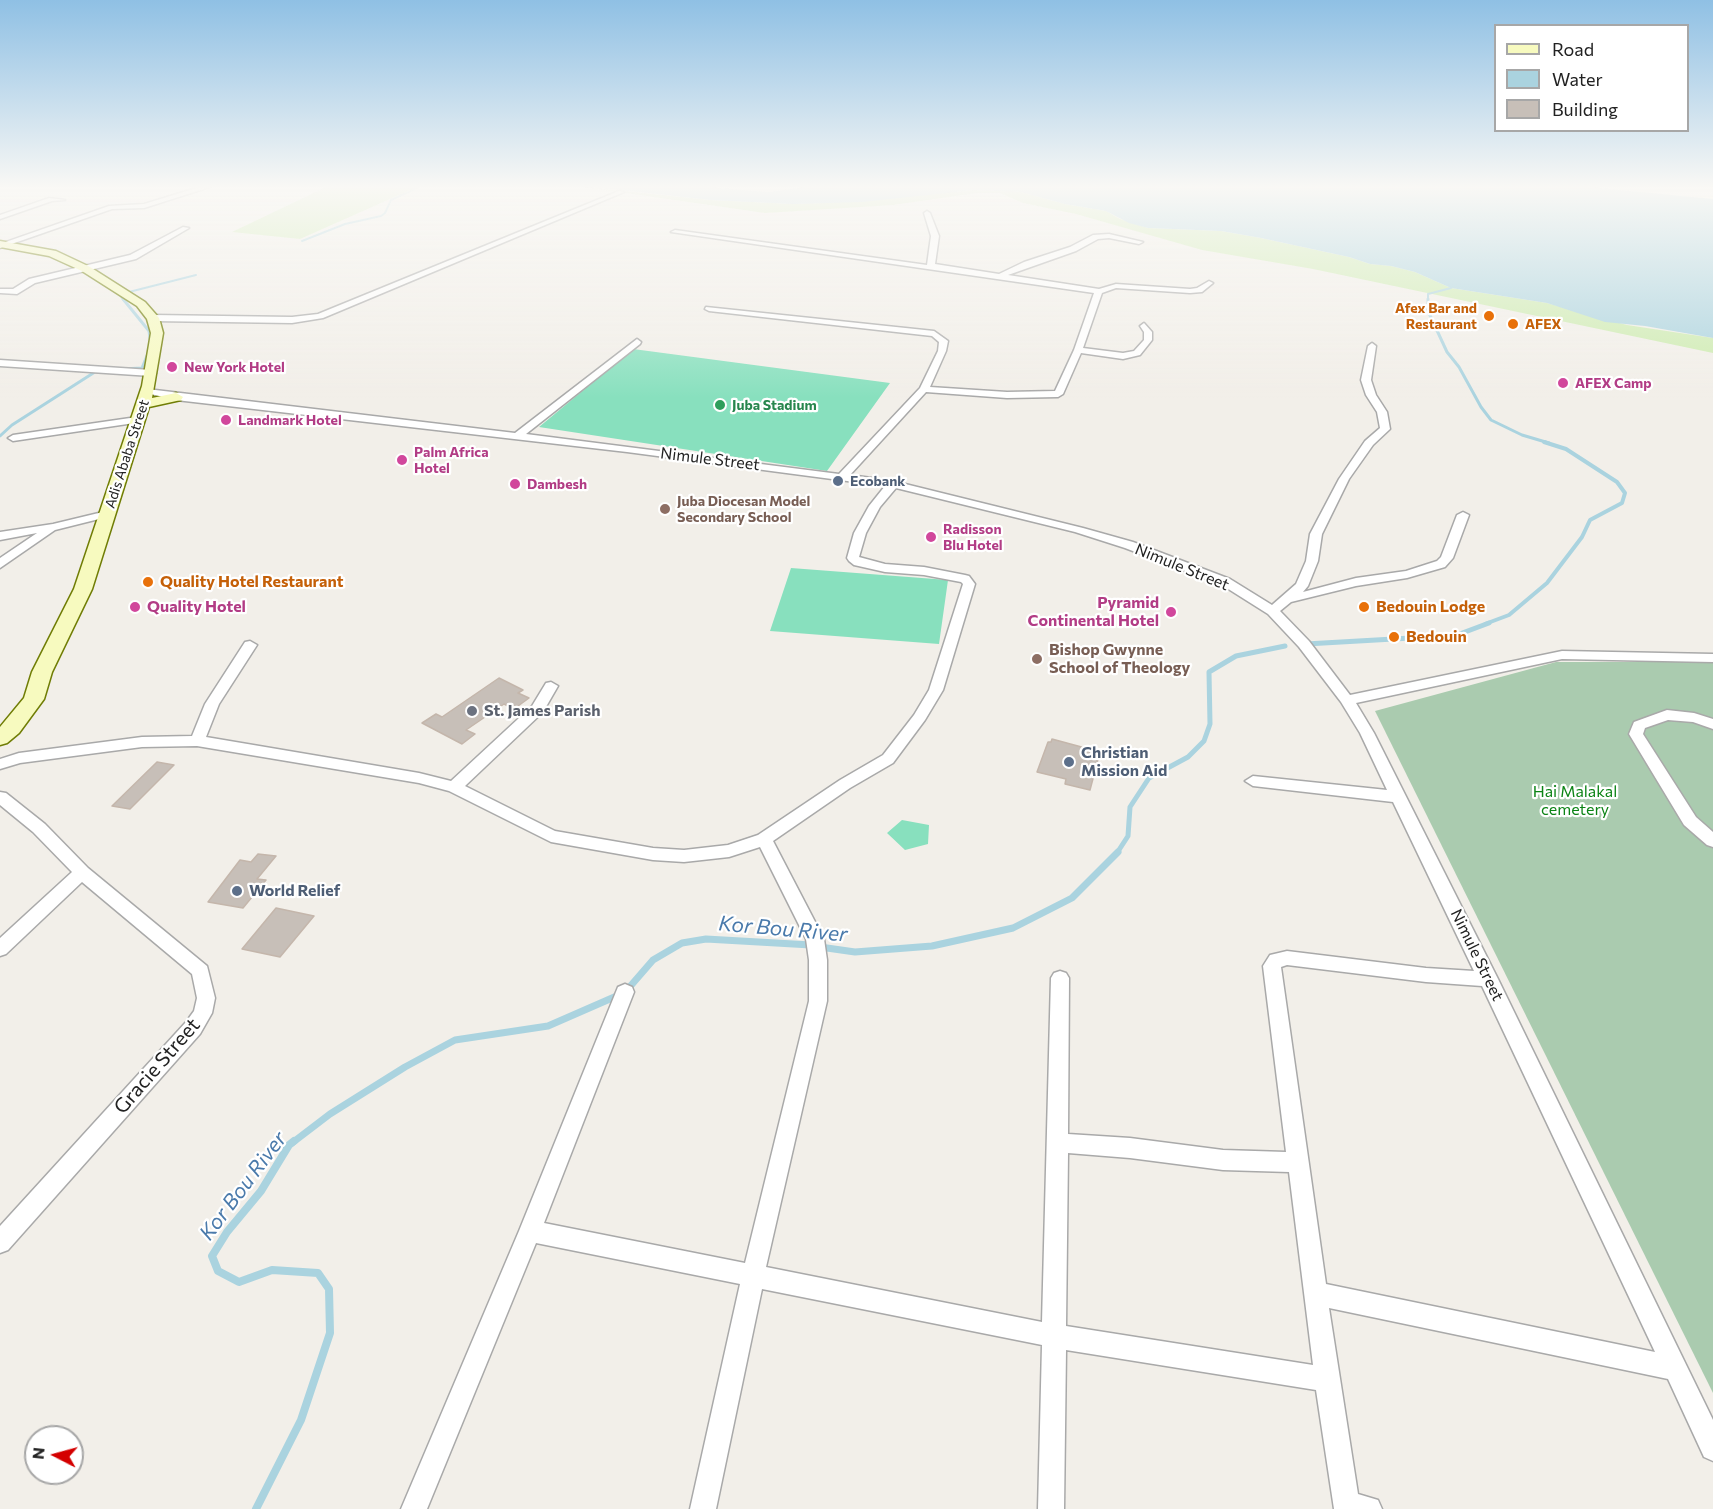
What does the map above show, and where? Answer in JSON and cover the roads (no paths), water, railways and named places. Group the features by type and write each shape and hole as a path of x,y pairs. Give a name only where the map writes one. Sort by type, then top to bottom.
{"street":[{"path":"61,257 131,296 153,318 292,320 320,316 462,257"},
{"path":"0,291 14,292 32,281 131,257"},
{"path":"858,257 1099,291 1116,286 1195,291 1209,283"},
{"path":"932,257 931,264 934,268"},
{"path":"1000,276 1047,257"},
{"path":"924,389 1007,395 1053,396 1058,394 1078,351 1099,291"},
{"path":"709,309 934,334 944,341 942,351 924,389 843,476"},
{"name":"Adis Ababa Street","path":"0,738 12,728 34,699 42,672 83,589 132,444 148,386 157,333 153,318"},
{"path":"1078,351 1123,356 1137,353 1148,340 1148,332 1144,326"},
{"path":"518,436 637,342"},
{"path":"1273,611 1302,586 1312,561 1316,534 1344,479 1369,443 1385,429 1382,412 1371,395 1366,380 1372,346"},
{"path":"0,363 131,373 148,386 175,394"},
{"path":"0,374 17,364"},
{"path":"148,386 175,394"},
{"name":"Nimule Street","path":"175,394 893,484 1079,530 1129,545 1226,582 1273,611 1304,644 1347,700 1367,733 1588,1183 1713,1448"},
{"path":"13,438 137,420"},
{"path":"0,764 19,758 99,747 142,742 197,741 419,778 454,787 551,836 684,856 729,851 764,839 845,784 888,759 920,717 936,690 969,584 965,579 924,571 885,568 858,562 854,558 860,533 875,506 893,484"},
{"path":"0,536 53,527 107,514"},
{"path":"1286,599 1356,582 1407,574 1441,564 1447,558 1463,516"},
{"path":"0,564 53,527"},
{"path":"197,741 212,704 250,645"},
{"path":"1347,700 1562,655 1713,658"},
{"path":"454,787 538,709 551,686"},
{"path":"1713,723 1667,715 1639,725 1636,734 1690,821 1713,841"},
{"path":"1253,781 1400,797"},
{"name":"Gracie Street","path":"0,797 39,828 82,872 201,971 206,998 203,1013 193,1028 0,1242"},
{"path":"703,1509 753,1275 818,1001 818,960 815,939 764,839"},
{"path":"0,949 82,872"},
{"path":"1354,1508 1327,1379 1272,966 1276,960 1287,958 1426,975 1489,979"},
{"path":"1051,1509 1060,978"},
{"path":"414,1509 530,1232 625,992"},
{"path":"1057,1143 1223,1160 1299,1162"},
{"path":"530,1232 1055,1336 1327,1379"},
{"path":"1316,1294 1446,1319 1674,1368"}],"water":[{"path":"1350,257 1713,257 1713,338 1645,326 1605,322 1547,303 1451,288 1415,272 1370,264"}],"waterway":[{"path":"125,293 196,275"},
{"path":"1451,288 1428,294 1428,311 1447,352 1459,367 1481,407 1491,420 1522,435 1549,443"},
{"path":"119,294 124,301"},
{"path":"122,369 142,368 151,346 149,331 123,299"},
{"path":"0,436 12,425 98,370"},
{"path":"1485,624 1509,615 1547,583 1582,537 1590,520 1622,503 1625,493 1617,482 1566,449 1544,442"},
{"path":"1426,639 1457,635 1489,623"},
{"path":"1306,644 1411,638"},
{"name":"Kor Bou River","path":"1117,853 1128,836 1130,807 1149,778 1188,757 1204,741 1210,724 1209,672 1236,656 1285,646"},
{"name":"Kor Bou River","path":"820,947 855,952 932,946 1013,928 1072,898 1117,853"},
{"name":"Kor Bou River","path":"627,990 653,960 682,943 706,939 811,945"},
{"name":"Kor Bou River","path":"292,1143 330,1114 405,1067 455,1040 548,1026 619,995"},
{"name":"Kor Bou River","path":"256,1509 301,1420 330,1333 329,1289 318,1273 272,1270 239,1282 218,1271 212,1256 227,1232 261,1191 289,1145 294,1141"}],"place":[{"name":"Afex Bar and Restaurant","path":"1489,316"},
{"name":"AFEX","path":"1513,324"},
{"name":"New York Hotel","path":"172,367"},
{"name":"AFEX Camp","path":"1563,383"},
{"name":"Juba Stadium","path":"720,405"},
{"name":"Landmark Hotel","path":"226,420"},
{"name":"Palm Africa Hotel","path":"402,460"},
{"name":"Ecobank","path":"838,481"},
{"name":"Dambesh","path":"515,484"},
{"name":"Juba Diocesan Model Secondary School","path":"665,509"},
{"name":"Radisson Blu Hotel","path":"931,537"},
{"name":"Quality Hotel Restaurant","path":"148,582"},
{"name":"Quality Hotel","path":"135,607"},
{"name":"Bedouin Lodge","path":"1364,607"},
{"name":"Pyramid Continental Hotel","path":"1171,612"},
{"name":"Bedouin","path":"1394,637"},
{"name":"Bishop Gwynne School of Theology","path":"1037,659"},
{"name":"St. James Parish","path":"472,711"},
{"name":"Christian Mission Aid","path":"1069,762"},
{"name":"World Relief","path":"237,891"}],"park label":[{"name":"Hai Malakal cemetery","path":"1575,801"}]}
